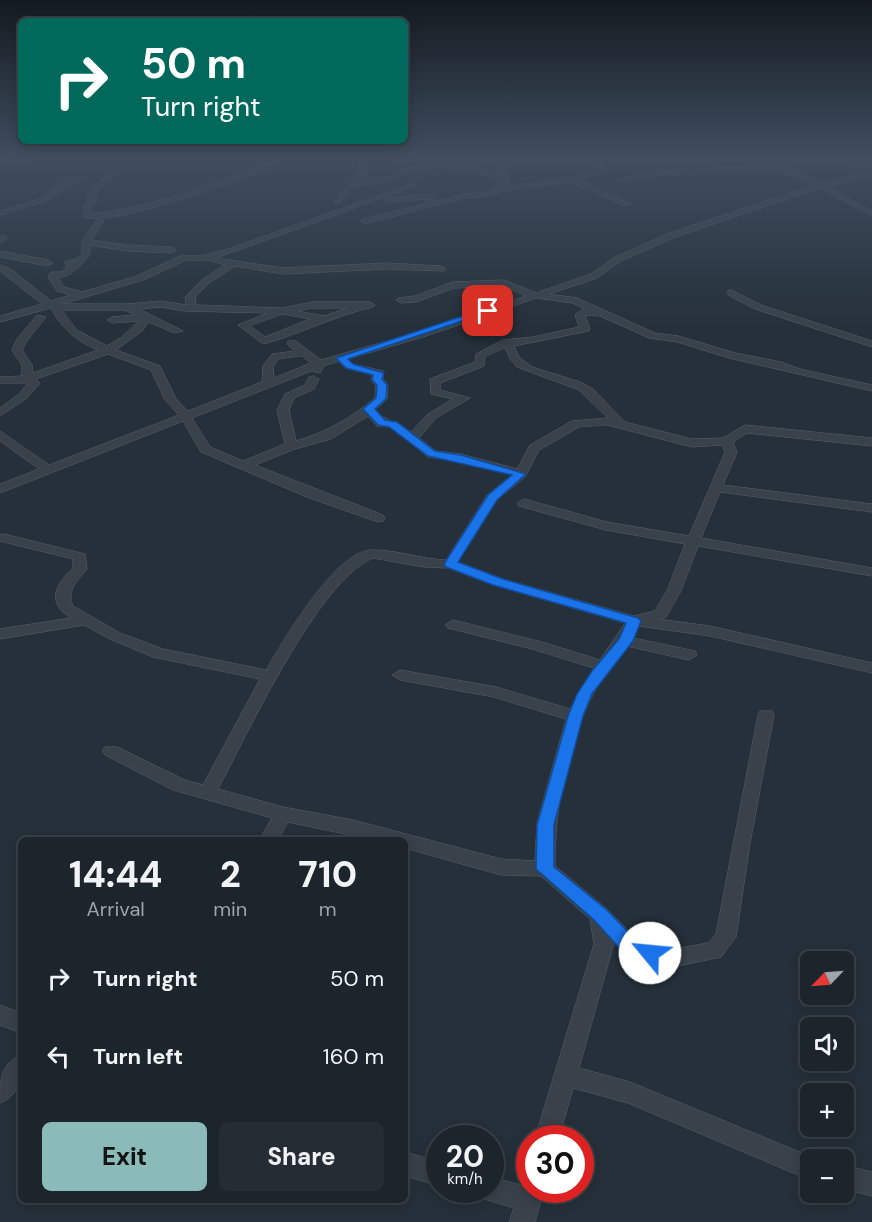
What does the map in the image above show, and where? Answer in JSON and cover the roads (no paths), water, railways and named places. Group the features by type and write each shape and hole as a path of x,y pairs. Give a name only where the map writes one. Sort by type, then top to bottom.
{"street":[{"path":"89,212 91,214 86,216 122,212"},
{"path":"297,225 315,212"},
{"path":"202,259 241,248 334,212"},
{"path":"365,221 404,212"},
{"path":"0,489 319,364 420,335 596,275 614,262 662,239 740,212"},
{"path":"100,221 86,242 86,254 62,276 55,274 53,277 60,289 83,295 106,307"},
{"path":"86,242 127,248 172,250"},
{"path":"191,308 190,297 198,287 211,275 234,263 241,256 241,248"},
{"path":"0,254 48,263"},
{"path":"0,320 49,308 145,276 183,258 283,271 387,266 441,269 432,279"},
{"path":"62,264 79,261"},
{"path":"0,268 9,272 74,333 108,351 156,368 171,400 184,415 203,447 242,465 378,518"},
{"path":"420,286 401,300 416,299 449,286 491,281 510,284 532,295 574,300 653,336 678,339 733,356 781,365 797,372 872,388"},
{"path":"561,286 574,300"},
{"path":"731,293 758,307 872,344"},
{"path":"0,413 34,383 28,378 27,364 17,350 21,340 49,308 161,304 191,308 282,311 325,319"},
{"path":"370,304 325,319 263,341 243,325 282,311 313,305 370,304"},
{"path":"127,307 178,331"},
{"path":"49,308 60,318"},
{"path":"412,439 432,416 464,398 435,392 434,381 480,364 480,356 507,342 542,339 566,330 585,329 580,315 584,311 609,314"},
{"path":"112,320 147,317"},
{"path":"0,380 28,378 108,351 142,327 147,317"},
{"path":"507,342 514,358 526,368 584,389 601,400 607,411 625,427"},
{"path":"292,343 319,364"},
{"path":"268,384 268,366 276,356 303,353"},
{"path":"242,465 263,459 291,446 327,436 381,399 382,385 377,380 379,373 350,366 341,358"},
{"path":"291,446 283,410 289,396 310,387 319,364"},
{"path":"285,377 313,379"},
{"path":"368,409 381,423 393,424 432,454 461,458 521,474"},
{"path":"450,564 492,498 521,474 534,448 576,424 607,421 692,443 726,441 745,429 872,442"},
{"path":"0,435 49,471"},
{"path":"634,621 661,614 674,591 731,452 726,441"},
{"path":"716,488 872,508"},
{"path":"524,503 606,526 872,572"},
{"path":"4,538 80,557 80,569 66,582 63,600 67,609 124,640 159,654 270,676"},
{"path":"207,794 270,676 315,604 359,559 372,554 424,563 450,564 498,582 634,621 710,631 872,668"},
{"path":"52,625 67,609"},
{"path":"0,634 86,620"},
{"path":"545,869 546,825 575,716 584,694 626,641 634,621"},
{"path":"453,625 536,645 604,666"},
{"path":"626,641 688,655"},
{"path":"400,675 496,692 575,716"},
{"path":"408,842 501,867 545,869 600,915 632,948 668,959 714,951 726,937 741,843 766,715"},
{"path":"111,751 179,785 207,794 283,814 353,827 389,837"},
{"path":"270,837 283,814"},
{"path":"551,1125 604,944 600,915"},
{"path":"0,1015 18,1022"},
{"path":"0,1092 18,1069"},
{"path":"566,1075 630,1093 800,1164"},
{"path":"408,1165 426,1170"},
{"path":"854,1180 872,1184"},
{"path":"504,1195 528,1204"}]}
